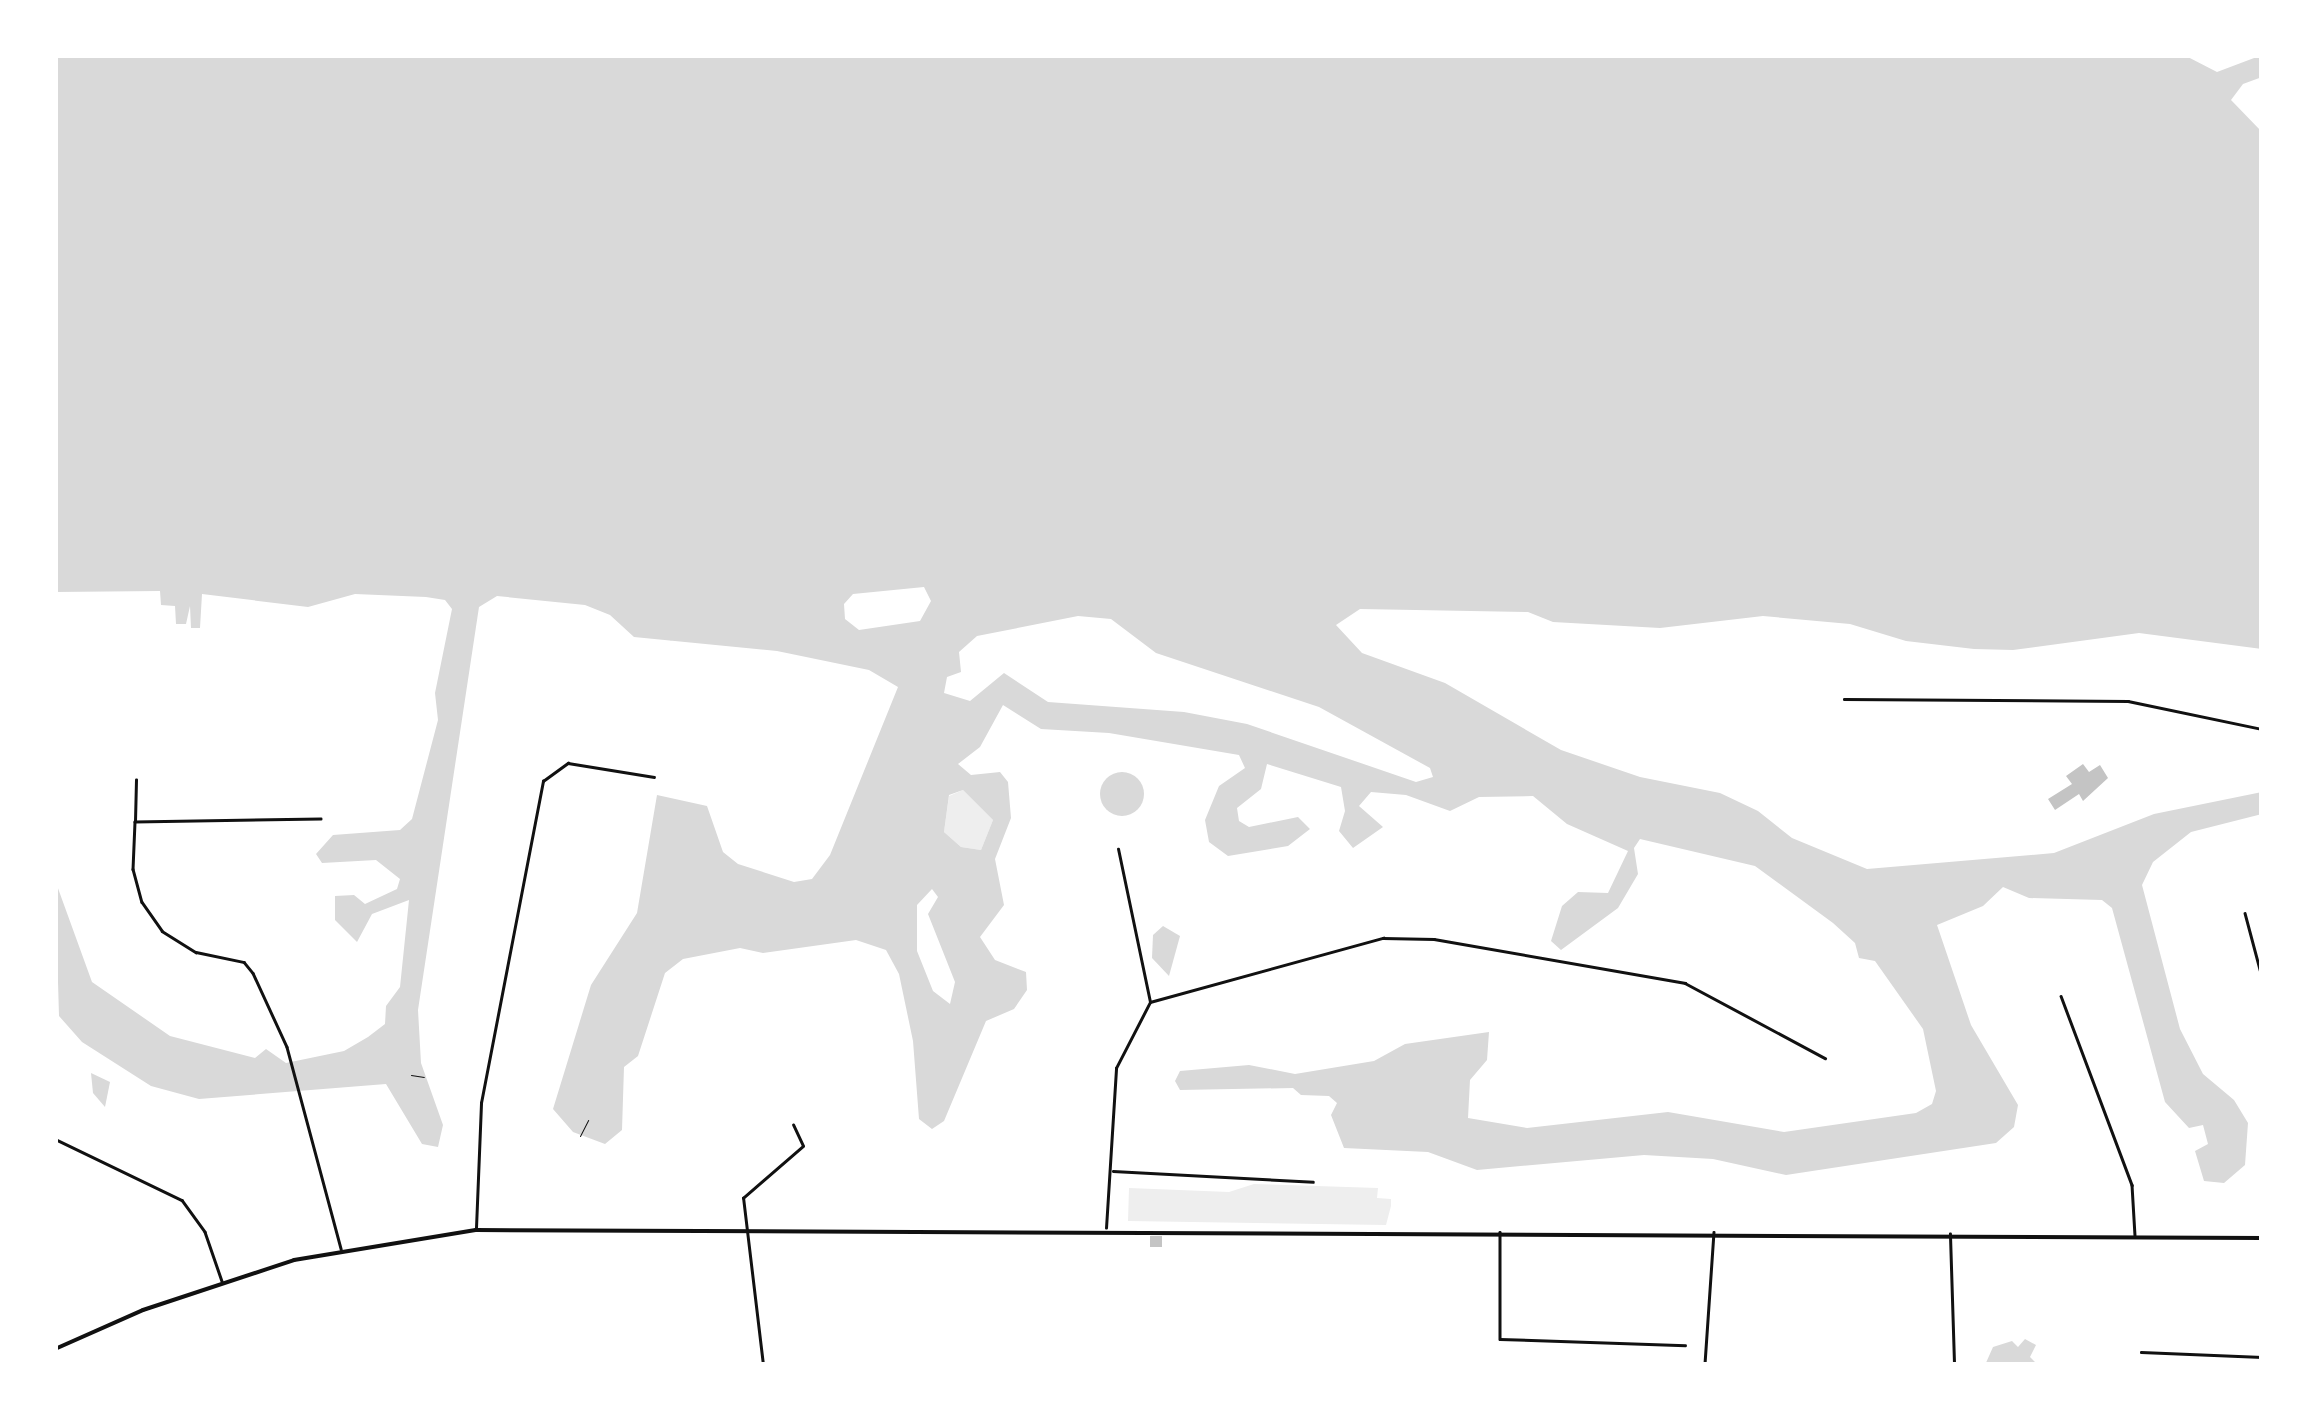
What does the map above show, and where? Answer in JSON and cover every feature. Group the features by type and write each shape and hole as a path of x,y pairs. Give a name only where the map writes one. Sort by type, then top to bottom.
{"street":[{"path":"1844,698 2128,701 2262,728"},
{"path":"476,1230 481,1102 543,781 568,763 654,776"},
{"path":"136,780 134,875 150,916 185,946 247,965 287,1047 341,1249"},
{"path":"134,822 321,818"},
{"path":"1106,1228 1116,1068 1150,1002 1118,849"},
{"path":"2245,912 2262,977"},
{"path":"1150,1002 1383,938 1434,939 1686,983 1824,1058"},
{"path":"2061,996 2132,1185 2135,1236"},
{"path":"762,1365 743,1198 803,1146 793,1124"},
{"path":"55,1139 182,1200 206,1232 222,1283"},
{"path":"1112,1171 1313,1182"},
{"path":"55,1349 222,1283 341,1249 476,1230 1106,1228 2262,1238"},
{"path":"1500,1232 1500,1339 1685,1345"},
{"path":"1714,1232 1705,1363 1742,1365"},
{"path":"1812,1365 1954,1363 1950,1234"},
{"path":"2141,1352 2262,1357"}],"path":[{"path":"411,1075 424,1077"},
{"path":"580,1136 588,1120"}],"shaded area":[{"path":"55,55 2184,55 2217,72 2262,55 2262,77 2243,84 2231,100 2262,132 2262,649 2139,633 2013,650 1974,649 1906,641 1850,624 1763,616 1660,628 1553,622 1528,612 1360,609 1336,625 1362,653 1445,683 1561,750 1640,777 1720,793 1758,811 1792,838 1867,869 2054,853 2154,814 2262,792 2262,814 2191,832 2153,862 2142,885 2180,1029 2203,1074 2234,1100 2248,1123 2245,1165 2224,1183 2204,1181 2195,1151 2208,1144 2203,1125 2189,1128 2165,1102 2112,908 2102,900 2029,898 2003,887 1983,906 1937,925 1971,1025 2018,1105 2014,1127 1996,1143 1786,1175 1713,1159 1644,1155 1477,1170 1428,1152 1344,1148 1331,1115 1337,1103 1329,1096 1301,1095 1293,1088 1180,1090 1175,1081 1180,1071 1249,1065 1295,1074 1374,1061 1405,1044 1489,1032 1487,1060 1470,1080 1468,1118 1527,1128 1668,1112 1784,1132 1916,1113 1932,1104 1936,1091 1923,1029 1875,961 1859,958 1855,943 1833,923 1755,866 1640,839 1634,848 1638,874 1618,908 1561,950 1551,941 1562,906 1578,892 1608,893 1628,851 1567,824 1533,796 1479,797 1450,811 1406,795 1371,792 1359,806 1383,827 1353,848 1339,831 1345,811 1341,787 1267,764 1261,789 1237,808 1239,821 1249,827 1298,817 1310,829 1288,846 1228,856 1209,842 1205,820 1219,786 1245,768 1239,755 1109,733 1041,729 1003,705 980,747 958,764 971,775 1000,772 1008,782 1011,818 995,859 1004,905 980,937 995,960 1026,972 1027,990 1014,1009 986,1021 944,1121 932,1129 919,1119 913,1041 899,974 886,950 856,940 763,953 740,948 683,959 665,973 638,1056 624,1067 622,1130 605,1144 573,1132 553,1109 591,985 637,913 657,795 707,806 723,852 738,864 794,882 812,879 830,855 898,687 869,670 777,651 634,637 610,615 585,605 497,596 479,607 418,1010 421,1063 443,1125 438,1147 422,1144 386,1084 199,1099 151,1086 82,1042 59,1016 55,880 92,982 170,1036 255,1058 266,1049 286,1063 344,1051 368,1037 385,1024 386,1006 400,987 409,900 372,914 357,942 335,920 335,896 354,895 365,904 397,889 400,879 376,860 322,863 316,854 333,835 400,830 412,819 438,720 435,693 452,609 445,600 426,597 355,594 308,607 202,594 200,628 191,628 190,606 186,624 176,624 175,606 161,605 160,591 55,592","holes":["924,587 931,601 920,621 859,630 845,619 844,604 853,594","1078,616 1111,619 1156,653 1319,707 1430,768 1433,777 1416,782 1247,724 1184,712 1048,702 1004,673 970,701 944,693 947,677 961,672 959,652 977,636","963,790 993,820 981,850 961,847 944,832 949,795","932,889 938,897 928,914 955,982 950,1004 933,991 917,951 917,905"]},
{"path":"1122,772 1137,779 1144,794 1137,809 1122,816 1107,809 1100,794 1107,779"},
{"path":"963,790 993,820 981,850 961,847 944,832 949,796"},
{"path":"1163,926 1180,936 1169,976 1152,958 1153,935"},
{"path":"91,1073 110,1082 105,1107 93,1093"},
{"path":"1254,1184 1378,1188 1377,1198 1391,1199 1391,1206 1386,1225 1128,1221 1129,1188 1229,1192"},
{"path":"2025,1339 2036,1345 2030,1357 2038,1365 1985,1365 1993,1347 2012,1341 2018,1347"}],"building":[{"path":"2083,764 2089,772 2100,765 2108,778 2083,801 2079,794 2055,810 2048,799 2072,784 2066,776"},
{"path":"1150,1236 1162,1236 1162,1247 1150,1247"}]}
